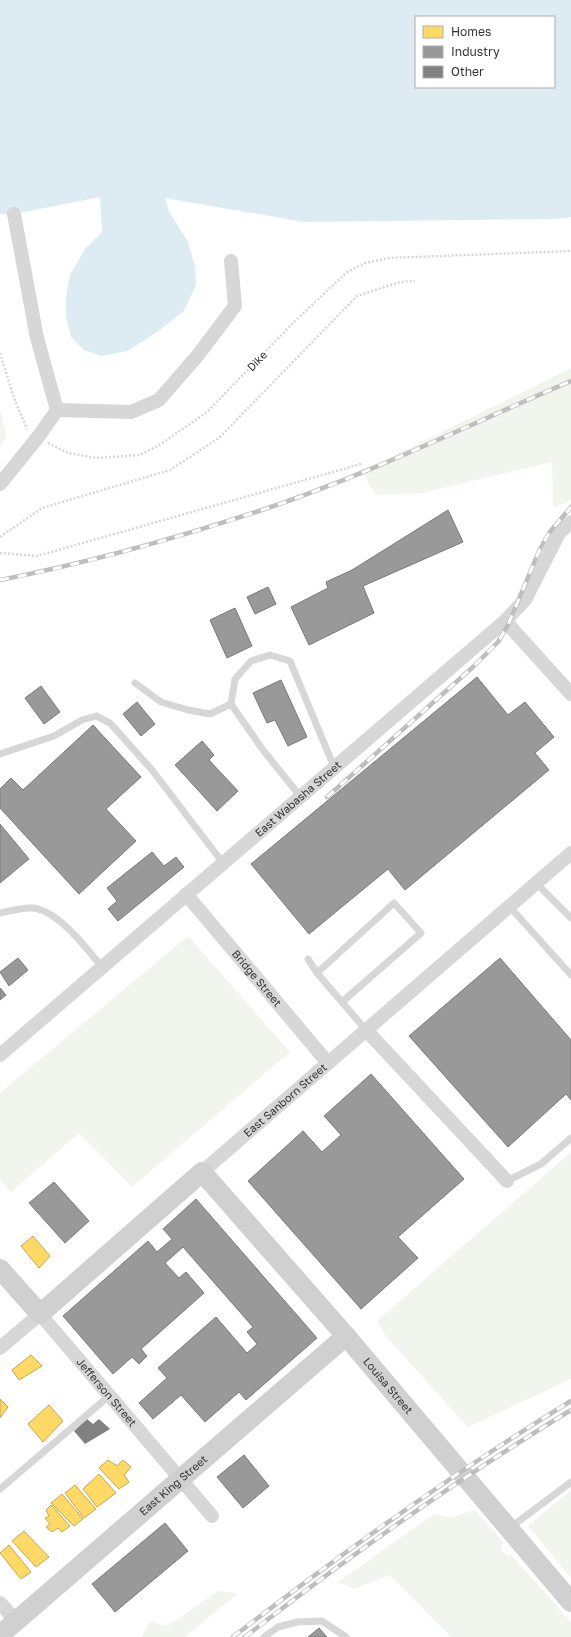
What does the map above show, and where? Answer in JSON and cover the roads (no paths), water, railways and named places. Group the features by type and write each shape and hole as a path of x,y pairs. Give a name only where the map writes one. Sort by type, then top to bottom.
{"street":[{"path":"14,214 37,338 57,410"},
{"path":"57,410 131,412 160,400 198,355 235,306 231,261"},
{"path":"0,484 38,437 57,410"},
{"name":"East Wabasha Street","path":"0,1055 505,620 526,600 559,533 571,522"},
{"path":"505,620 571,694"},
{"name":"East Sanborn Street","path":"0,1348 328,1062 571,854"},
{"name":"Bridge Street","path":"186,894 328,1062"},
{"path":"366,1030 507,1181"},
{"name":"Louisa Street","path":"202,1172 346,1336 571,1602"},
{"name":"Jefferson Street","path":"0,1269 40,1314 179,1480 212,1516"},
{"name":"East King Street","path":"0,1635 346,1336"},
{"path":"0,1603 16,1621"}],"lane":[{"path":"300,796 263,750 231,704 235,679 251,661 270,655 290,661 334,767"},
{"path":"136,683 161,702 188,710 210,714 231,704"},
{"path":"0,754 54,736 82,720 96,716 110,723 152,770 223,863"},
{"path":"536,884 570,913"},
{"path":"317,973 394,903 421,933 342,1002"},
{"path":"509,906 571,975"},
{"path":"0,913 33,908 48,912 71,932 102,967"},
{"path":"308,959 317,973 366,1030"},
{"path":"507,1181 541,1164 571,1138"},
{"path":"0,1489 109,1396"},
{"path":"509,1529 571,1482"},
{"path":"264,1637 278,1627 297,1622 322,1621 346,1637"}],"railway":[{"path":"0,580 131,550 259,511 378,466 571,381"},
{"path":"327,797 473,667 498,642 508,625 539,551 549,533 571,507"},
{"path":"233,1637 399,1514 484,1456 571,1401"},
{"path":"245,1637 324,1577 405,1519 487,1463 571,1410"}]}
